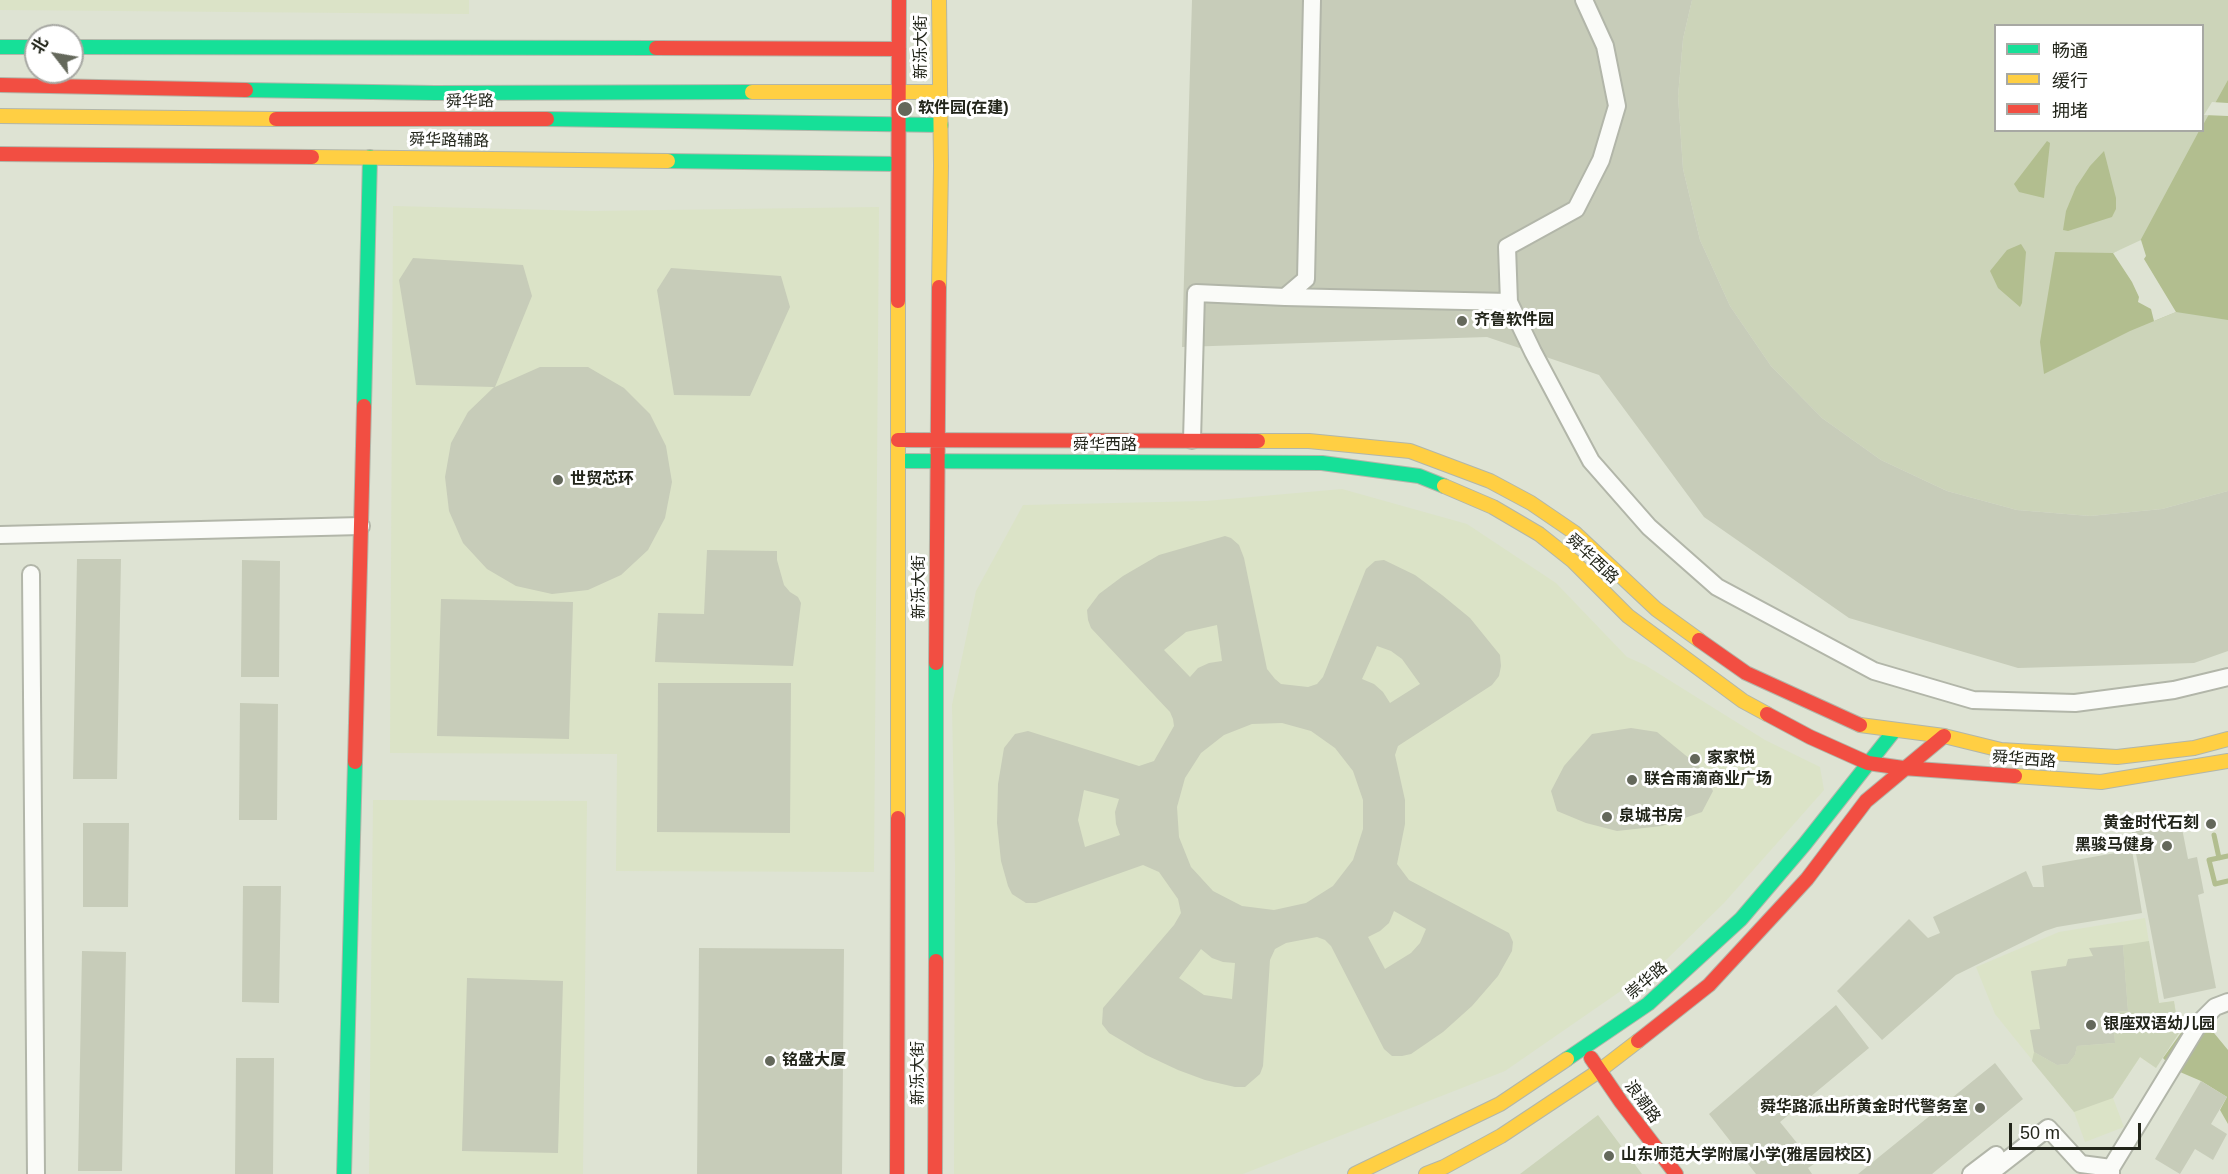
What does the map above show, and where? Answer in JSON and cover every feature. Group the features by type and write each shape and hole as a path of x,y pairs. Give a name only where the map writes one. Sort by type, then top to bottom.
{"main road":[{"name":"新泺大街","path":"897,1174 899,0"},
{"name":"新泺大街","path":"935,1174 937,439 941,125 939,0"},
{"path":"0,47 24,47"},
{"path":"84,47 899,49"},
{"name":"舜华路","path":"0,85 435,93 939,92"},
{"name":"舜华路","path":"0,116 395,120 489,118 941,125"},
{"name":"舜华路辅路","path":"0,154 898,164"},
{"path":"344,1174 370,157"},
{"name":"舜华西路","path":"898,440 1309,441 1410,451 1490,481 1531,503 1575,533 1656,609 1746,673 1858,725 1944,736 2001,750 2117,757 2194,748 2228,739"},
{"name":"舜华西路","path":"898,461 1322,463 1419,476 1493,507 1539,534 1573,561 1628,616 1743,700 1810,737 1868,763 1903,768 2101,782 2228,761"},
{"name":"崇华路","path":"1355,1174 1500,1104 1648,1004 1741,919 1894,731"},
{"path":"1426,1174 1444,1167 1501,1136 1599,1071 1664,1023 1708,985 1807,879 1866,801 1944,736"},
{"name":"浪潮路","path":"1585,1048 1599,1071 1676,1174"}],"street":[{"path":"1285,297 1306,279 1312,0"},
{"path":"1584,0 1605,46 1617,106 1601,160 1576,209 1507,247 1509,302 1591,461 1649,527 1717,587 1874,670 1973,700 2075,703 2174,690 2228,676"},
{"path":"1192,440 1196,293 1509,302"},
{"path":"0,535 361,526"},
{"path":"31,574 36,1174"},
{"path":"1989,1174 2048,1128 2081,1164 2111,1171 2200,1022 2216,1007 2228,1002"},
{"path":"1971,1174 2042,1120"}],"shaded area":[{"path":"0,0 469,0 469,14 0,10"},
{"path":"1692,0 2228,0 2228,491 2162,509 2090,516 2017,510 1947,491 1881,460 1822,418 1771,366 1730,306 1700,240 1683,169 1678,96 1683,39"},
{"path":"2228,80 2228,320 2176,312 2130,331 2044,374 2040,342 2055,252 2113,253 2139,243 2198,132 2204,132 2204,123"},
{"path":"2047,141 2050,143 2044,198 2019,192 2014,184"},
{"path":"2104,151 2116,198 2116,209 2112,217 2068,231 2063,230 2066,211 2076,187 2090,166"},
{"path":"393,206 592,211 879,207 874,872 616,871 617,754 390,753"},
{"path":"2021,244 2026,252 2020,307 1998,288 1990,271 2007,250"},
{"path":"1342,489 1467,524 1556,583 1627,657 1645,665 1765,740 1820,767 1824,790 1724,903 1667,959 1505,1071 1243,1174 954,1174 955,866 952,705 976,591 1023,505 1206,501"},
{"path":"373,800 587,801 583,1174 369,1174"},
{"name":"银座双语幼儿园","path":"2145,918 2159,1003 2174,1001 2179,1033 2156,1068 2140,1057 2113,1098 2124,1127 2085,1142 2074,1112 1995,1014 1976,967 2059,932"},
{"path":"2149,941 2159,1003 2174,1001 2179,1033 2156,1068 2140,1057 2113,1098 2074,1112 2032,1061 2034,1052 2057,1065 2068,1064 2075,1055 2077,1046 2115,1043 2113,1012 2128,1011 2123,945"},
{"path":"2206,1027 2228,1050 2228,1124 2220,1110 2227,1097 2201,1081 2173,1069 2163,1058 2183,1030"},
{"path":"1598,1115 1642,1174 1520,1174"}],"pier":[{"path":"2212,102 2228,103 2228,116 2204,115"},
{"path":"2141,240 2146,256 2144,259 2176,312 2154,321 2151,309 2138,302 2139,297 2132,282 2113,253"}],"building":[{"name":"齐鲁软件园","path":"1192,0 1692,0 1683,39 1678,96 1683,169 1700,240 1730,306 1771,366 1822,418 1881,460 1947,491 2017,510 2090,516 2162,509 2228,491 2228,651 2194,663 2018,668 1849,618 1704,517 1599,375 1487,337 1182,347"},
{"name":"世贸芯环","path":"413,258 523,265 532,296 495,387 540,367 588,367 624,388 650,414 666,446 672,482 665,518 648,550 621,575 588,590 552,594 516,586 487,569 463,543 449,511 445,477 451,443 468,412 494,387 416,385 399,280"},
{"path":"671,268 781,276 790,307 750,396 674,395 657,290"},
{"path":"1225,536 1239,545 1244,558 1267,669 1281,684 1308,687 1317,684 1323,677 1366,569 1375,561 1384,560 1415,575 1442,595 1470,618 1500,655 1499,676 1492,685 1398,746 1395,755 1405,800 1405,824 1397,864 1409,880 1509,933 1513,942 1512,951 1498,976 1472,1006 1443,1032 1411,1054 1392,1056 1384,1049 1331,946 1325,940 1317,937 1286,943 1275,949 1270,960 1263,1066 1260,1074 1245,1087 1235,1087 1205,1080 1178,1070 1146,1055 1109,1033 1102,1024 1103,1008 1174,925 1181,913 1178,899 1159,872 1143,865 1036,903 1026,903 1012,894 1001,861 997,823 998,784 1004,748 1015,734 1028,731 1139,766 1154,761 1174,726 1170,712 1091,628 1087,610 1099,594 1123,576 1159,555","holes":["1217,625 1222,661 1198,668 1190,677 1164,650 1186,632","1377,646 1391,651 1402,659 1420,684 1390,703 1374,684 1362,679","1282,723 1311,731 1335,748 1353,771 1363,800 1363,829 1353,860 1333,886 1306,903 1274,910 1242,906 1213,891 1191,867 1179,837 1177,807 1185,778 1201,753 1224,735 1252,724","1084,790 1119,799 1115,812 1120,835 1085,847 1078,820","1394,911 1426,929 1420,943 1411,953 1385,969 1368,937 1389,923","1201,949 1212,958 1235,963 1232,999 1204,995 1179,978"]},
{"path":"707,550 777,551 777,560 784,585 798,597 801,603 793,666 655,662 658,613 704,614"},
{"path":"77,559 121,559 117,779 73,779"},
{"path":"242,560 280,561 279,677 241,677"},
{"path":"441,599 573,602 569,739 437,736"},
{"path":"658,683 791,683 790,833 657,832"},
{"path":"240,703 278,704 277,820 239,820"},
{"name":"联合雨滴商业广场","path":"1631,728 1657,732 1701,768 1713,791 1702,812 1662,826 1617,831 1586,823 1557,811 1551,791 1564,766 1592,734"},
{"path":"2180,818 2188,859 2197,857 2204,893 2198,895 2216,988 2164,999 2131,828"},
{"path":"83,823 129,823 128,907 83,907"},
{"path":"2132,850 2142,913 2045,931 1956,975 1882,1040 1837,991 1909,919 1928,938 1940,933 1933,917 2026,871 2033,887 2044,887 2042,866"},
{"path":"243,886 281,886 279,1003 242,1002"},
{"path":"2123,945 2128,1011 2113,1012 2115,1043 2077,1046 2075,1055 2068,1064 2057,1065 2034,1052 2030,1030 2040,1029 2031,971 2066,966 2068,959 2093,956 2089,948"},
{"name":"铭盛大厦","path":"699,948 844,949 842,1174 697,1174"},
{"path":"82,951 126,952 122,1171 78,1171"},
{"path":"467,978 563,981 558,1153 462,1151"},
{"path":"1836,1005 1869,1048 1780,1122 1814,1164 1808,1168 1812,1174 1756,1174 1709,1114"},
{"path":"236,1058 274,1058 273,1174 235,1174"},
{"path":"1995,1063 2023,1099 1932,1174 1858,1174"},
{"path":"2201,1081 2227,1097 2211,1124 2227,1134 2213,1160 2195,1149 2180,1174 2155,1159"}],"waterway":[{"path":"2214,835 2219,858"},
{"path":"2228,856 2209,860 2215,884 2228,881"}],"traffic: fast":[{"path":"0,47 24,47"},
{"path":"84,47 656,48"},
{"path":"246,90 435,93 752,92"},
{"path":"547,119 941,125"},
{"path":"364,406 370,157"},
{"path":"668,161 898,164"},
{"path":"898,461 1322,463 1419,476 1444,486"},
{"path":"936,663 936,961"},
{"path":"1567,1059 1648,1004 1741,919 1804,845 1894,731"},
{"path":"344,1174 355,762"}],"traffic: slow":[{"path":"939,0 941,166 939,287"},
{"path":"752,92 939,92"},
{"path":"0,116 276,119"},
{"path":"312,157 668,161"},
{"path":"898,301 898,818"},
{"path":"1258,441 1309,441 1410,451 1490,481 1531,503 1575,533 1656,609 1699,640"},
{"path":"1444,486 1493,507 1539,534 1573,561 1628,616 1743,701 1767,714"},
{"path":"1860,725 1944,736 2001,750 2117,757 2194,748 2228,739"},
{"path":"2015,776 2101,782 2228,761"},
{"path":"1426,1174 1444,1167 1501,1136 1599,1071 1638,1041"},
{"path":"1355,1174 1500,1104 1567,1059"}],"traffic: jam":[{"path":"898,301 899,0"},
{"path":"656,48 899,49"},
{"path":"0,85 246,90"},
{"path":"276,119 547,119"},
{"path":"0,154 312,157"},
{"path":"936,663 939,287"},
{"path":"355,762 364,406"},
{"path":"898,440 1258,441"},
{"path":"1699,640 1746,673 1860,725"},
{"path":"1767,714 1810,737 1868,763 1903,768 2015,776"},
{"path":"1638,1041 1709,985 1807,879 1866,801 1944,736"},
{"path":"897,1174 898,818"},
{"path":"935,1174 936,961"},
{"path":"1591,1058 1621,1102 1676,1174"}],"place":[{"name":"软件园(在建)","path":"905,109"},
{"name":"齐鲁软件园","path":"1462,321"},
{"name":"世贸芯环","path":"558,480"},
{"name":"家家悦","path":"1695,759"},
{"name":"联合雨滴商业广场","path":"1632,780"},
{"name":"泉城书房","path":"1607,817"},
{"name":"黄金时代石刻","path":"2211,824"},
{"name":"黑骏马健身","path":"2167,846"},
{"name":"银座双语幼儿园","path":"2091,1025"},
{"name":"铭盛大厦","path":"770,1061"},
{"name":"舜华路派出所黄金时代警务室","path":"1980,1108"},
{"name":"山东师范大学附属小学(雅居园校区)","path":"1609,1156"}]}
